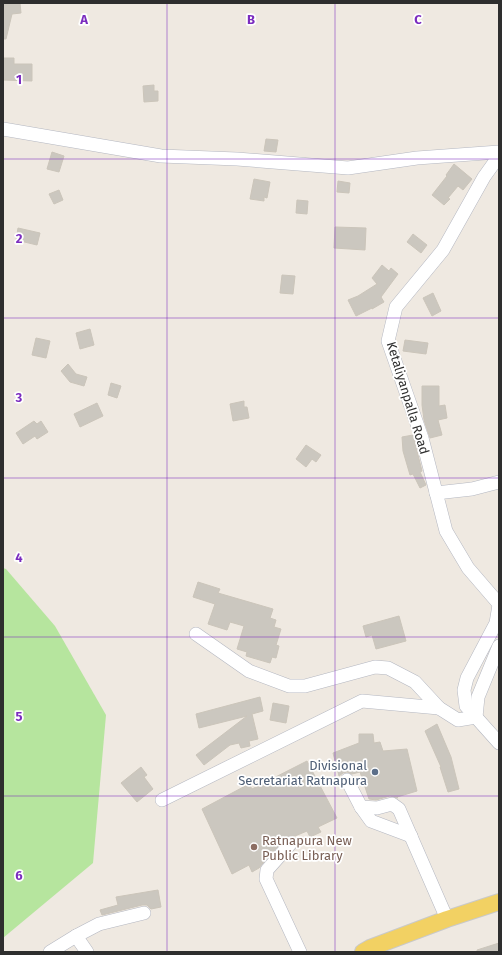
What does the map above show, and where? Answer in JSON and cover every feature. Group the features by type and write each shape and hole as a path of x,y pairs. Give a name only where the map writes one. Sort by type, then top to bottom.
{"main road":[{"path":"363,952 447,918 499,902"}],"street":[{"path":"3,129 161,156 237,158 348,168 417,158 499,152"},
{"name":"Ketaliyanpalla Road","path":"499,156 484,177 442,250 396,307 388,341 422,438 446,531 468,568 499,605 496,623 467,678 464,690 466,706 499,743"},
{"path":"436,493 472,489 499,482"},
{"path":"196,634 249,671 289,686 305,686 375,667 388,668 415,682 439,708 458,720 476,717 478,697 499,646"},
{"path":"162,800 362,701 439,708"},
{"path":"347,780 361,807 371,821 412,836"},
{"path":"361,807 377,808 392,804 399,809 447,918"},
{"path":"291,842 267,870 266,879 300,952"},
{"path":"50,952 99,924 144,913"},
{"path":"76,936 87,952"}],"green space":[{"path":"3,568 6,569 55,626 106,715 93,863 3,938"}],"building":[{"path":"3,3 20,3 21,13 12,14 6,39 3,39"},
{"path":"3,58 14,58 14,64 32,64 32,81 3,80"},
{"path":"154,85 154,91 158,91 158,101 144,102 143,86"},
{"path":"266,139 278,140 276,152 264,151"},
{"path":"52,152 64,156 59,172 47,169"},
{"path":"454,164 472,179 463,190 458,186 448,198 450,199 444,205 432,195 447,176 446,175"},
{"path":"254,179 270,182 267,198 264,197 264,201 250,199"},
{"path":"338,181 350,183 349,193 337,192"},
{"path":"59,190 63,200 54,204 49,194"},
{"path":"297,200 308,201 307,214 296,213"},
{"path":"335,227 366,228 365,250 334,248"},
{"path":"18,228 40,233 37,245 16,240"},
{"path":"413,234 427,245 421,253 407,242"},
{"path":"382,265 389,271 391,268 398,274 381,297 384,302 356,316 348,300 358,296 377,284 372,278"},
{"path":"282,275 295,276 293,294 280,293"},
{"path":"433,293 441,311 432,316 423,298"},
{"path":"90,329 94,345 80,349 76,333"},
{"path":"36,338 50,341 46,358 32,355"},
{"path":"405,340 428,343 426,354 403,351"},
{"path":"68,364 76,374 87,377 84,386 70,382 61,371"},
{"path":"111,383 121,386 117,398 108,395"},
{"path":"422,386 439,386 439,406 445,405 447,418 438,420 442,435 430,438 424,420"},
{"path":"244,401 244,407 247,407 249,418 233,421 230,404"},
{"path":"97,403 103,416 80,427 74,414"},
{"path":"34,421 37,424 41,421 48,432 37,439 35,436 23,444 16,433"},
{"path":"413,435 422,471 420,472 426,485 420,488 413,474 410,475 403,451 402,437"},
{"path":"306,445 321,455 316,462 312,459 306,467 296,459"},
{"path":"198,582 220,589 218,593 273,609 270,618 276,620 274,627 281,629 276,645 279,646 276,658 272,657 270,663 246,656 247,652 237,649 244,626 230,622 227,630 208,624 215,604 193,597"},
{"path":"399,616 406,641 376,649 372,635 366,637 363,626"},
{"path":"260,697 263,711 252,714 258,739 249,741 250,746 241,748 239,743 230,745 204,765 196,755 247,716 199,728 196,714"},
{"path":"273,703 289,706 286,723 270,720"},
{"path":"437,724 451,757 459,789 448,792 441,767 425,731"},
{"path":"359,734 373,734 374,743 380,742 383,751 407,749 417,791 397,797 398,798 390,796 376,800 369,799 360,772 352,774 347,772 339,776 333,753 359,743"},
{"path":"307,761 337,818 318,827 321,832 310,837 307,831 295,836 288,836 270,855 265,857 266,859 259,868 252,872 249,865 232,874 202,809 249,784 252,789"},
{"path":"141,767 147,775 144,777 153,789 137,802 121,783"},
{"path":"158,890 161,907 151,909 147,905 142,905 102,915 100,910 118,905 116,897"},
{"path":"499,943 499,952 477,952 477,950"}],"place":[{"name":"Divisional Secretariat Ratnapura","path":"375,772"},
{"name":"Ratnapura New Public Library","path":"254,847"}]}
